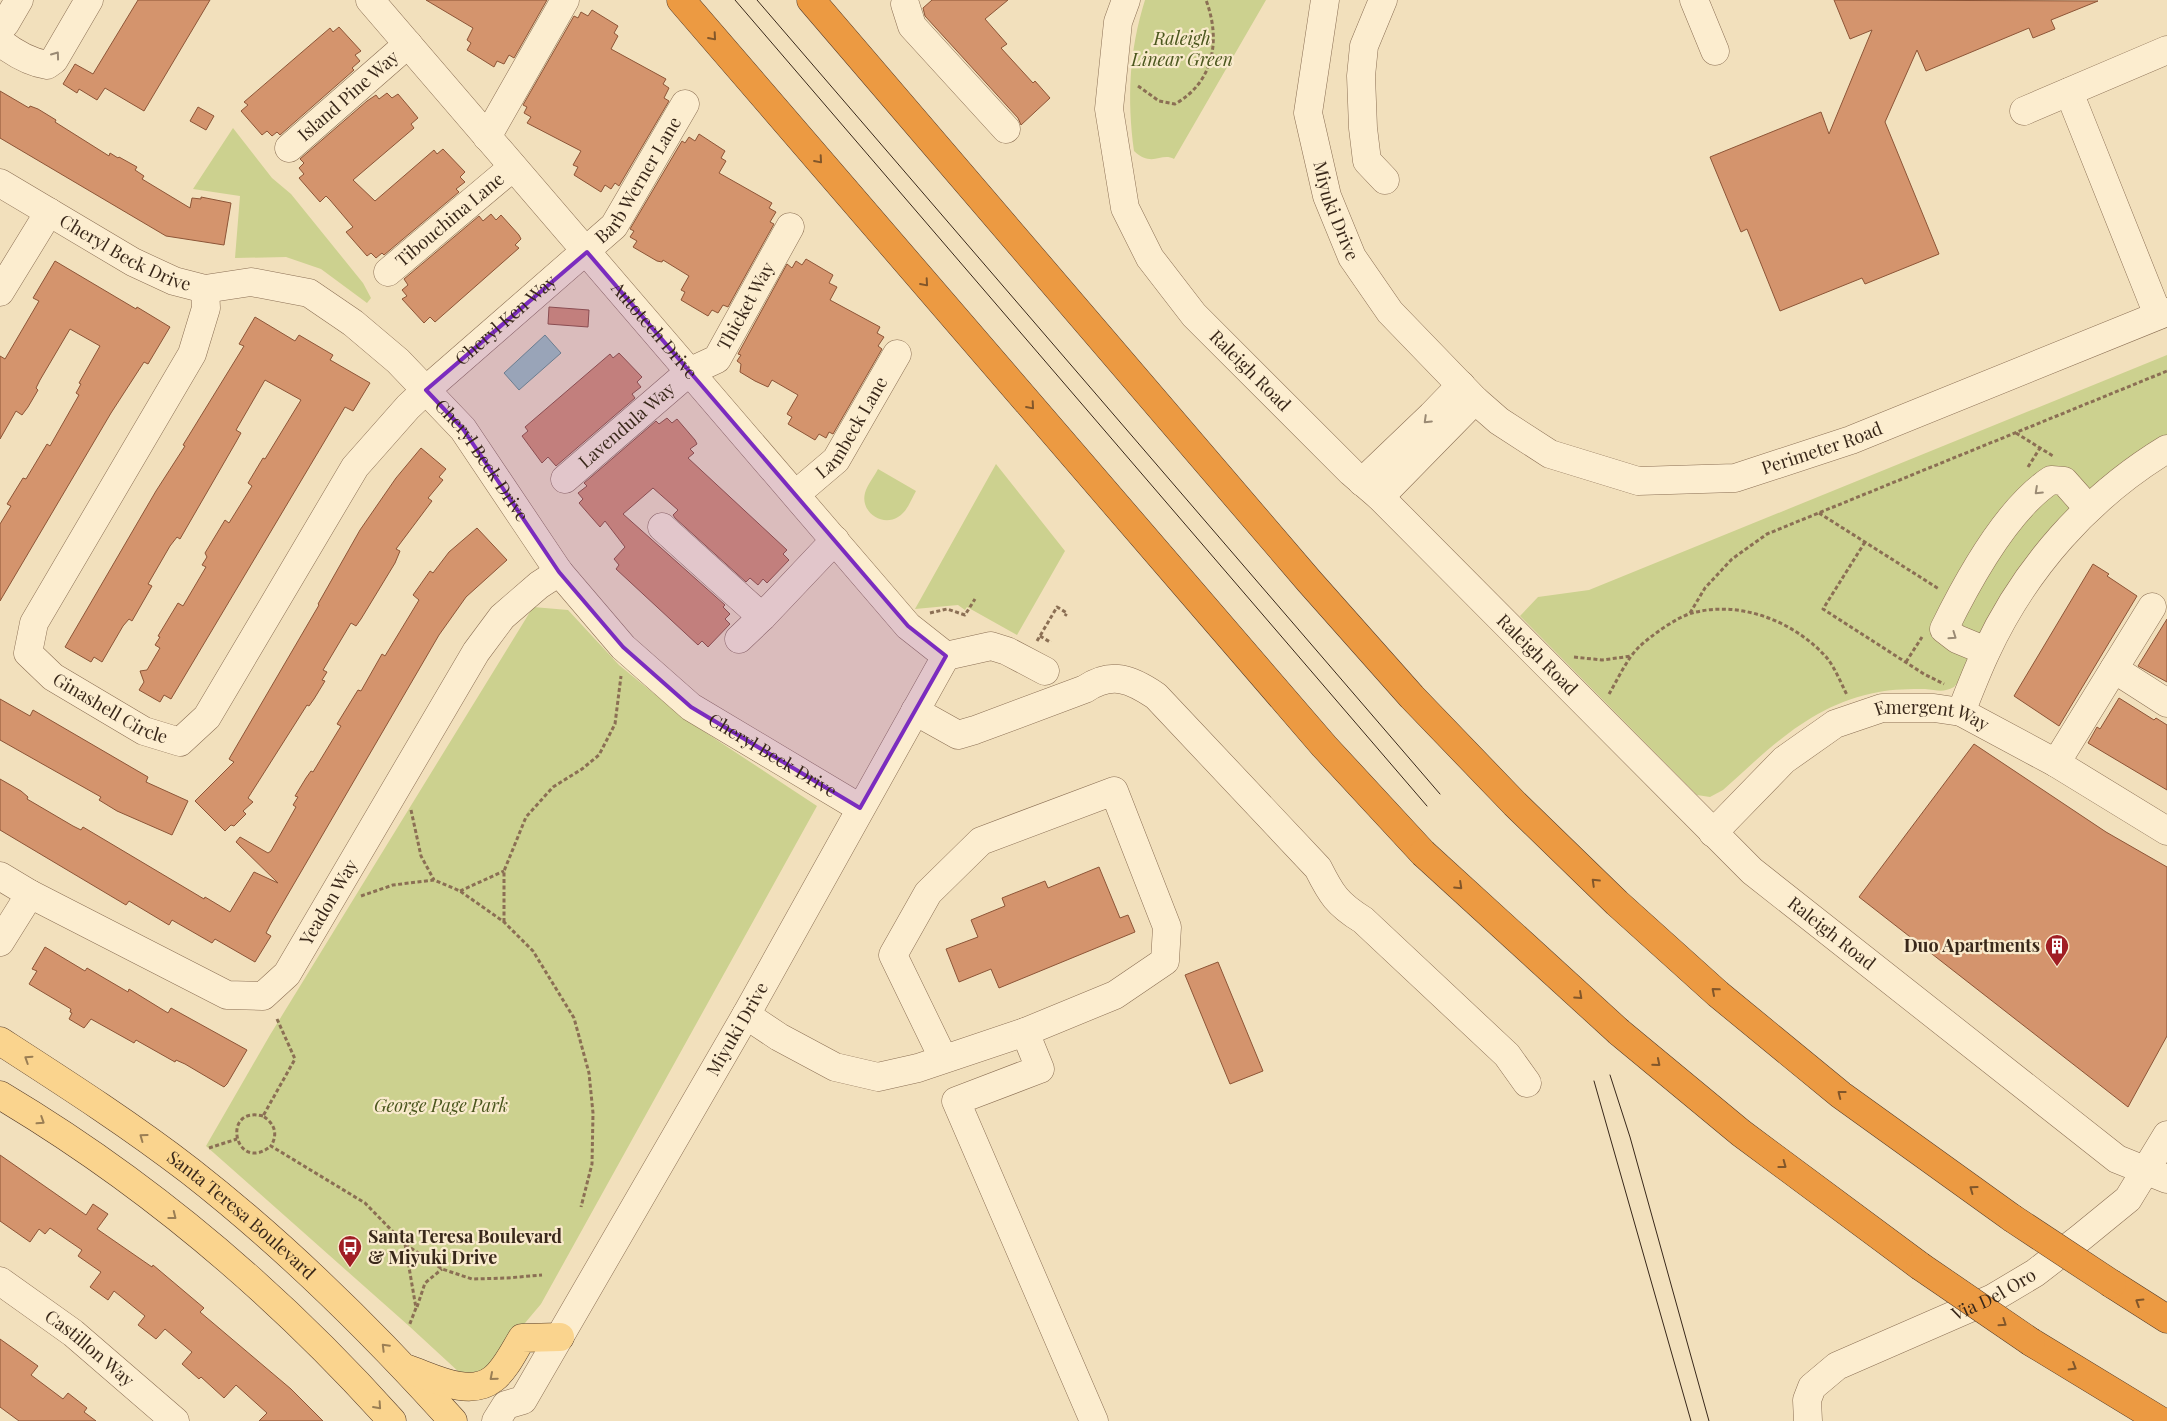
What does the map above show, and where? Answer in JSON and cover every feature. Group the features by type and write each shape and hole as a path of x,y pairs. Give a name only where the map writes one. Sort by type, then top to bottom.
{"highway":[{"path":"681,0 1318,739 1423,852 1620,1032 1741,1134 1920,1266 2031,1342 2161,1421"},
{"path":"811,0 1309,581 1412,697 1514,804 1617,903 1718,994 1841,1095 2012,1218 2167,1319"}],"main road":[{"name":"Santa Teresa Boulevard","path":"0,1041 99,1104 230,1203 327,1290 406,1369 453,1421"},
{"path":"0,1095 78,1145 135,1186 218,1252 308,1333 392,1421"},
{"path":"406,1369 463,1387 477,1387 494,1379 522,1338 560,1337"}],"street":[{"path":"0,26 5,24 19,0"},
{"path":"0,42 15,53 36,63 46,65 54,60 89,0"},
{"path":"487,137 565,0"},
{"name":"Raleigh Road","path":"1126,0 1118,22 1109,109 1124,208 1150,258 1194,316 1752,871 2117,1159 2157,1174"},
{"name":"Miyuki Drive","path":"1325,0 1308,113 1327,196 1352,256 1390,312 1468,393"},
{"path":"1383,0 1364,46 1361,76 1363,128 1367,162 1385,180"},
{"path":"1694,0 1715,51"},
{"path":"904,1 912,26 1006,129"},
{"name":"Autotech Drive","path":"379,4 408,44 487,137 908,626 946,656"},
{"name":"Island Pine Way","path":"288,148 408,44"},
{"path":"2024,111 2167,50"},
{"path":"2069,92 2163,314"},
{"name":"Barb Werner Lane","path":"587,252 614,226 685,104"},
{"name":"Tibouchina Lane","path":"388,272 513,167"},
{"name":"Cheryl Beck Drive","path":"0,183 133,262 174,281 206,289 251,282 309,293 353,323 398,361 463,429 559,572 623,648 691,707 860,808"},
{"path":"0,292 49,212"},
{"name":"Thicket Way","path":"689,372 717,359 790,227"},
{"name":"Cheryl Ken Way","path":"426,390 587,252"},
{"name":"Ginashell Circle","path":"206,289 206,308 192,354 34,623 28,653 53,677 144,731 180,742 207,717 355,467 408,407 426,390"},
{"name":"Perimeter Road","path":"1468,393 1499,421 1550,454 1638,481 1735,478 1851,440 2163,314"},
{"name":"Lambeck Lane","path":"796,494 836,460 897,354"},
{"name":"Lavendula Way","path":"565,479 689,372"},
{"path":"1371,490 1468,393"},
{"path":"1961,712 1986,651 2018,594 2051,548 2088,508 2113,486 2167,449"},
{"path":"1986,651 1956,639 1944,629 1974,572 1995,540 2034,494 2051,480 2064,481 2088,508"},
{"path":"662,527 762,618"},
{"path":"739,639 762,618 835,540"},
{"name":"Yeadon Way","path":"0,876 30,894 227,995 263,996 287,974 476,652 502,617 538,585 559,572"},
{"path":"2056,763 2152,607"},
{"path":"946,656 991,646 1007,651 1035,666"},
{"name":"Miyuki Drive","path":"496,1421 506,1405 524,1410 560,1337 746,1015 946,656"},
{"path":"2114,669 2167,703"},
{"path":"915,711 958,735 1085,689 1097,681 1116,678 1135,682 1156,696 1318,868 1330,893 1347,910 1363,920 1507,1056 1527,1083"},
{"name":"Emergent Way","path":"1713,834 1784,760 1835,724 1882,708 1934,708 1961,712 2056,763 2167,831"},
{"path":"746,1015 778,1037 835,1067 878,1077 918,1068 943,1058 1025,1032 1115,995 1165,961 1167,927 1114,791 981,842 928,894 893,955 943,1058"},
{"path":"0,942 30,894"},
{"path":"1025,1032 1040,1068 956,1101 1094,1421"},
{"name":"Via Del Oro","path":"1808,1421 1807,1400 1812,1387 1837,1366 1993,1298 2034,1273 2128,1199 2157,1174 2167,1135"},
{"name":"Castillon Way","path":"0,1281 73,1333 175,1421"}],"path":[{"path":"1138,86 1159,101 1175,104 1189,96 1203,77 1212,58 1215,34 1213,18 1206,0"},
{"path":"1690,613 1705,588 1732,559 1767,534 2167,370"},
{"path":"1819,513 1940,590"},
{"path":"1865,542 1823,609 1924,674 1946,686"},
{"path":"926,614 947,610 965,615 975,599"},
{"path":"1035,666 1040,636 1057,607 1067,613 1065,616"},
{"path":"1609,694 1639,647 1665,628 1690,613 1711,610 1739,610 1768,617 1800,635 1827,659 1847,694"},
{"path":"1040,636 1050,642 1051,640"},
{"path":"1571,656 1602,660 1632,656"},
{"path":"504,922 504,871 526,817 553,787 582,769 599,755 615,724 621,682 620,673"},
{"path":"409,804 421,856 434,880"},
{"path":"460,891 504,871"},
{"path":"355,898 393,885 434,880 460,891 504,922 533,951 574,1018 589,1073 592,1113 592,1164 581,1207"},
{"path":"263,1116 294,1059 277,1019"},
{"path":"252,1114 263,1116 272,1124 275,1136 271,1146 258,1153 251,1153 239,1145 236,1132 241,1120 252,1114"},
{"path":"209,1148 237,1139"},
{"path":"271,1146 365,1204 405,1244 442,1269 472,1279 542,1275"},
{"path":"405,1244 416,1308"},
{"path":"409,1326 425,1283 442,1269"}],"highlighted area":[{"path":"587,252 908,626 946,656 860,808 691,707 623,647 559,572 463,429 426,390"}],"green space":[{"name":"Raleigh Linear Green","path":"1145,0 1266,0 1174,159 1169,157 1146,158 1134,151 1130,93 1131,75 1136,38"},
{"path":"233,128 272,178 291,194 363,283 371,298 367,303 321,269 286,257 235,258 240,196 193,189"},
{"path":"2167,355 2167,438 2151,448 1954,687 1943,691 1913,689 1884,691 1833,706 1794,729 1723,790 1710,797 1697,795 1520,616 1538,597 1589,590"},
{"path":"996,464 1065,551 1017,635 967,607 965,610 958,605 915,609"},
{"path":"878,469 916,491 904,512 892,520 879,519 874,516 869,512 864,500 866,490"},
{"name":"George Page Park","path":"533,607 568,610 619,665 685,719 817,806 541,1304 473,1385 206,1146 270,1035"}],"water":[{"path":"545,335 561,353 519,390 504,373"}],"building":[{"path":"138,0 210,0 144,111 105,88 97,100 79,89 77,93 63,84 75,64 93,74"},
{"path":"426,0 547,0 514,58 509,55 504,64 497,61 494,67 467,50 471,43 467,40 473,28"},
{"path":"932,0 1008,0 985,19 1007,44 1001,48 1033,83 1035,81 1050,98 1021,125 1018,118 925,16 923,8"},
{"path":"1834,0 2098,1 2051,20 2055,29 2033,38 2029,28 1926,71 1917,50 1885,122 1939,254 1865,284 1862,278 1780,311 1747,229 1741,232 1710,157 1821,112 1829,134 1872,30 1850,39"},
{"path":"592,10 618,26 614,33 618,36 611,49 666,79 663,84 669,88 664,98 669,101 619,186 615,183 611,189 605,185 601,192 574,175 578,167 573,165 581,151 527,123 531,117 524,113 527,107 523,105 574,16 578,18 581,12 588,16"},
{"path":"339,27 361,51 355,55 360,61 352,68 354,70 280,135 277,132 272,136 267,131 262,135 241,111 248,105 244,102 330,28 333,32"},
{"path":"0,91 29,108 30,106 38,109 109,156 110,153 137,167 135,170 144,176 142,179 190,208 192,198 201,199 201,197 231,203 224,245 166,236 0,138"},
{"path":"387,93 392,98 398,94 418,118 411,124 414,128 353,180 375,201 434,150 437,154 443,149 465,172 460,177 465,182 456,189 459,192 384,255 382,253 376,258 371,253 367,256 346,232 353,227 330,200 326,196 320,202 299,178 304,174 299,168 304,163 300,159 367,101 376,95 379,99"},
{"path":"198,107 214,116 206,130 190,121"},
{"path":"699,134 725,151 721,158 726,161 719,173 772,203 769,208 776,212 770,222 774,224 728,307 723,305 718,313 712,310 708,316 681,300 685,292 681,290 689,276 663,260 662,262 657,261 633,247 637,241 630,237 634,231 630,229 682,141 685,143 689,137 695,141"},
{"path":"491,214 496,220 501,215 519,235 521,239 515,245 519,248 435,322 430,317 424,323 402,299 407,296 402,290 408,285 404,279 479,216 483,221"},
{"path":"806,259 833,275 829,283 837,287 830,300 880,327 877,333 884,337 878,346 882,349 833,434 829,432 826,438 819,434 815,440 788,424 792,417 787,414 798,395 772,380 768,387 755,381 740,372 741,364 737,361 741,355 738,354 787,264 792,268 796,261 802,265"},
{"path":"55,261 170,327 148,364 144,362 111,413 0,601 0,524 11,506 7,504 23,478 26,479 47,444 50,446 79,395 76,393 81,384 79,383 100,346 70,329 40,380 36,388 38,390 28,407 22,415 16,411 0,439 0,356 5,359 39,301 33,298"},
{"path":"549,307 589,310 588,327 548,324"},
{"path":"255,317 295,341 299,335 333,355 330,360 370,383 353,411 345,407 171,699 164,695 160,702 139,690 144,682 140,671 147,670 160,648 155,645 160,637 158,636 178,603 183,606 206,567 202,565 207,557 205,553 225,520 229,523 252,486 248,483 301,400 265,380 236,430 241,433 180,539 177,537 170,546 148,584 152,586 132,621 129,619 123,626 102,662 94,657 91,662 65,647 156,491 185,446 183,445 244,346 239,344"},
{"path":"619,353 642,377 637,382 641,387 632,394 635,398 556,466 548,457 542,463 522,436 528,431 525,427 610,354 613,358"},
{"path":"667,418 672,423 677,419 695,440 697,444 690,449 694,453 688,458 787,550 783,554 789,560 767,583 763,579 758,585 750,578 746,582 675,518 673,515 678,510 653,488 623,514 725,605 723,607 730,614 725,619 730,624 708,647 702,641 698,645 616,569 619,565 614,559 625,547 605,521 600,527 579,503 583,499 578,493 587,486 584,483 656,421 659,424"},
{"path":"421,448 446,469 439,477 443,480 428,498 432,501 396,549 400,551 395,563 361,619 356,626 351,623 323,670 327,672 322,680 325,681 309,706 307,705 248,798 253,802 243,811 246,814 234,826 231,825 225,831 195,801 234,762 229,759 319,605 360,530 396,478"},
{"path":"477,528 507,560 466,597 439,635 270,925 266,933 271,936 255,962 215,939 212,943 172,920 169,925 129,901 126,905 0,830 0,779 21,791 28,797 27,799 73,826 81,830 83,827 204,899 205,897 230,912 254,872 278,883 236,842 240,837 268,853 271,851 296,807 293,805 298,797 295,796 311,771 313,772 341,726 337,724 358,690 361,691 382,654 385,656 419,600 413,595 430,571 433,573 449,552"},
{"path":"2093,564 2137,596 2059,726 2014,696"},
{"path":"2167,619 2167,682 2138,666"},
{"path":"2119,698 2154,720 2156,718 2167,725 2167,790 2088,743 2097,727 2100,729"},
{"path":"0,699 30,716 33,710 148,777 146,782 188,801 172,835 117,811 99,800 101,797 0,740"},
{"name":"Duo Apartments","path":"1974,744 2106,832 2167,867 2167,1036 2128,1107 1859,897"},
{"path":"1099,867 1120,918 1128,915 1135,932 999,988 991,969 959,982 946,949 978,937 971,920 1005,906 1002,898 1045,881 1048,888"},
{"path":"45,947 85,971 87,968 128,992 129,989 168,1013 171,1008 247,1050 227,1084 224,1087 185,1064 176,1060 175,1062 136,1040 134,1043 91,1019 84,1028 69,1019 72,1013 70,1012 71,1009 29,984 37,971 32,969"},
{"path":"1218,962 1263,1071 1230,1084 1185,975"},
{"path":"0,1155 86,1215 93,1204 108,1214 97,1229 152,1267 153,1265 204,1308 200,1312 291,1389 323,1421 259,1421 267,1413 236,1385 224,1398 201,1377 199,1379 182,1364 192,1352 165,1329 156,1339 138,1325 145,1316 114,1291 108,1300 90,1287 101,1272 78,1256 82,1250 50,1228 45,1234 39,1229 30,1242 0,1221"},
{"path":"0,1339 38,1366 31,1375 63,1399 68,1393 87,1408 84,1412 96,1421 19,1421 0,1407"}],"tram line":[{"path":"735,0 1427,806"},
{"path":"757,0 1440,794"},
{"path":"1610,1075 1630,1137 1709,1421"},
{"path":"1594,1081 1691,1421"}],"place":[{"name":"Duo Apartments","path":"2057,967"},
{"name":"Santa Teresa Boulevard & Miyuki Drive","path":"350,1268"}]}
